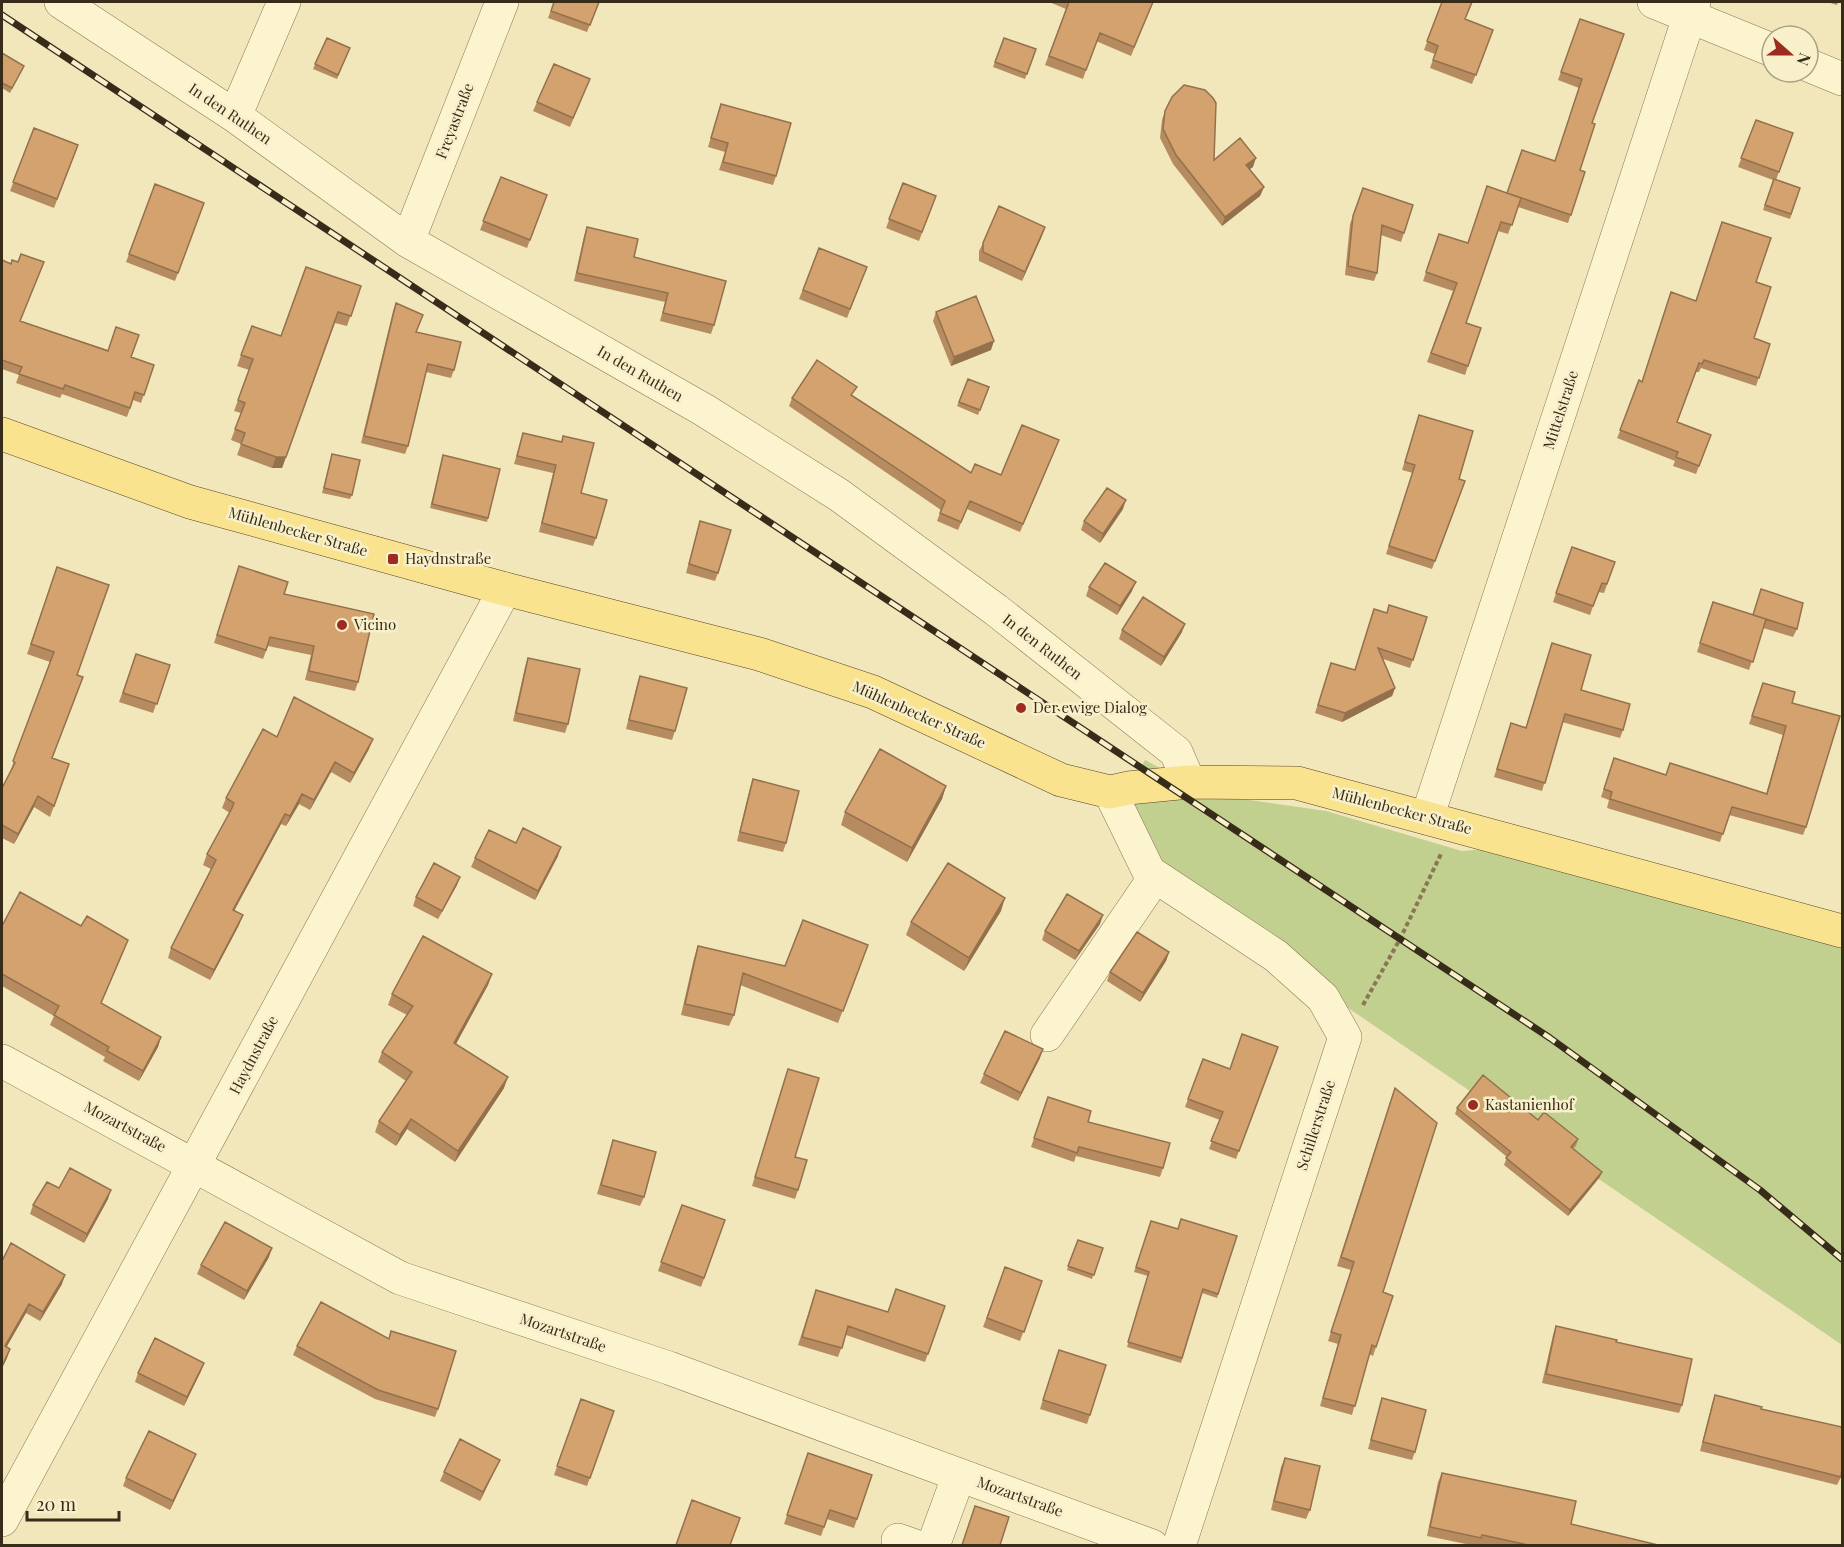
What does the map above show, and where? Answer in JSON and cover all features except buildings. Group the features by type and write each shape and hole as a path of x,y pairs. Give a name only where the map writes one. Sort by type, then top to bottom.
{"main road":[{"name":"Mühlenbecker Straße","path":"2,434 190,502 506,590 759,654 873,692 1061,780 1110,792 1189,782 1297,783 1842,931"}],"street":[{"name":"In den Ruthen","path":"61,2 236,116 408,241 704,410 839,495 996,610 1176,752 1189,782"},
{"path":"236,116 284,2"},
{"name":"Freyastraße","path":"408,241 502,2"},
{"path":"1654,2 1692,9 1760,44"},
{"name":"Mittelstraße","path":"1439,821 1692,9"},
{"path":"1820,70 1842,79"},
{"name":"Haydnstraße","path":"2,1520 506,590"},
{"path":"1110,792 1149,872 1276,956 1323,998 1345,1037"},
{"path":"1047,1035 1155,877"},
{"name":"Schillerstraße","path":"1179,1545 1345,1037"},
{"name":"Mozartstraße","path":"2,1061 400,1278 669,1368 1152,1545"},
{"path":"933,1545 959,1475"}],"path":[{"path":"1345,1037 1400,939 1437,863 1439,821"}],"green space":[{"path":"1145,760 1208,794 1326,811 1462,851 1533,845 1842,932 1842,1345 1149,872 1116,808"}],"railway":[{"path":"2,15 1550,1038 1760,1190 1842,1259"}],"place":[{"name":"Haydnstraße","path":"393,559"},
{"name":"Vicino","path":"342,625"},
{"name":"Der ewige Dialog","path":"1021,708"},
{"name":"Kastanienhof","path":"1473,1105"}]}
